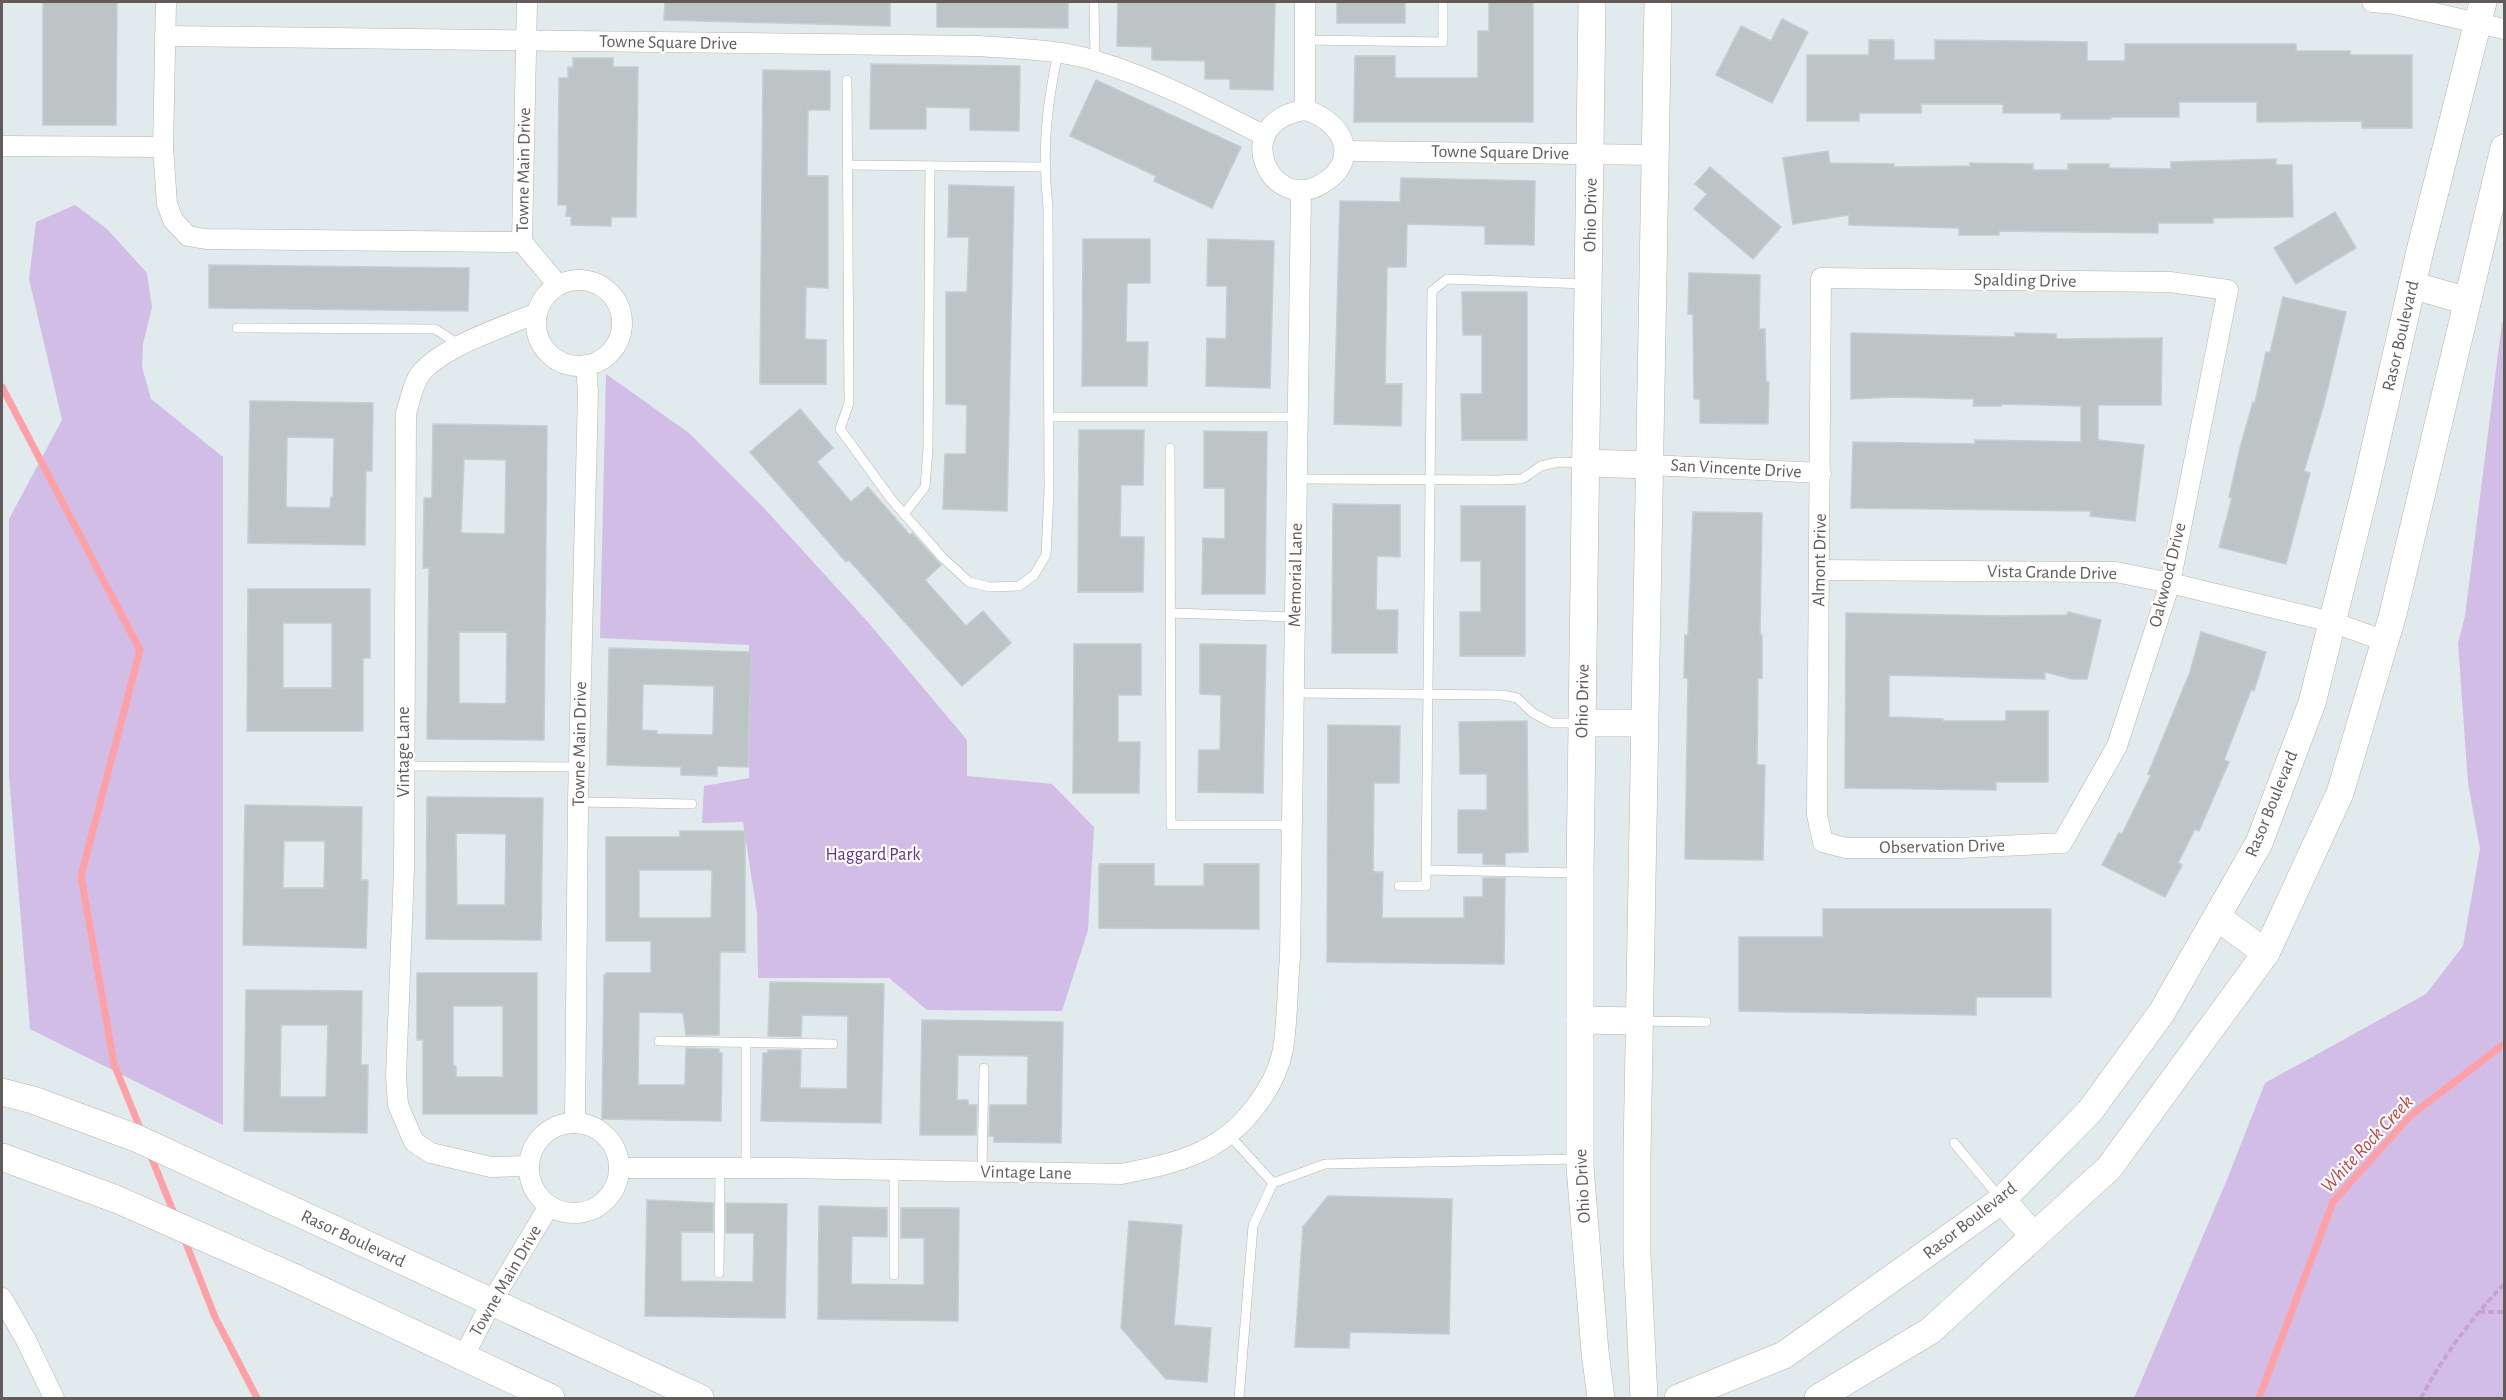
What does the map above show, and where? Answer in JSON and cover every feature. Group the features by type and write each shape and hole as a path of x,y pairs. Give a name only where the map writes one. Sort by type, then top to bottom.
{"main road":[{"name":"Ohio Drive","path":"1593,2 1580,873 1580,1159 1594,1352 1601,1398"},
{"path":"1644,1398 1637,1254 1639,1021 1658,2"},
{"name":"Rasor Boulevard","path":"1678,1398 1784,1355 2002,1200 2090,1112 2162,1012 2217,917 2259,843 2312,703 2480,12"},
{"path":"1818,1398 1930,1331 2109,1168 2266,953 2340,793 2385,641 2505,148"},
{"path":"2412,285 2467,301"},
{"path":"1585,463 1650,465"},
{"path":"1583,723 1644,723"},
{"path":"2217,917 2266,953"},
{"path":"1580,1020 1639,1021"},
{"name":"Rasor Boulevard","path":"2,1092 136,1138 693,1397"},
{"path":"8,1163 47,1173 116,1199 464,1356 551,1398"},
{"path":"2002,1200 2034,1236"}],"street":[{"path":"166,2 164,147 166,204 173,220 188,236 206,239 522,243"},
{"name":"Towne Main Drive","path":"527,2 522,243 558,285"},
{"path":"1305,2 1305,110"},
{"path":"2372,2 2480,12 2505,29"},
{"name":"Towne Square Drive","path":"165,36 978,46 1058,53 1095,60 1180,93 1265,136"},
{"path":"1305,110 1330,121 1339,133 1345,151 1341,166 1331,178 1316,188 1301,192 1276,181 1263,161 1262,148 1265,136 1274,122 1288,113 1305,110"},
{"path":"8,146 164,147"},
{"name":"Towne Square Drive","path":"1345,151 1655,155"},
{"name":"Memorial Lane","path":"1290,958 1301,192"},
{"name":"Spalding Drive","path":"1821,278 2170,282 2228,290"},
{"name":"Almont Drive","path":"1821,278 1817,815 1823,842"},
{"path":"573,280 595,283 613,296 621,309 621,331 612,351 600,361 586,366 567,364 550,355 539,339 537,313 547,294 558,285 573,280"},
{"name":"Oakwood Drive","path":"2062,843 2117,746 2170,583 2228,290"},
{"name":"Vintage Lane","path":"529,1166 491,1167 430,1153 414,1142 398,1105 397,1054 404,869 406,413 419,375 460,345 537,313"},
{"name":"Towne Main Drive","path":"575,1123 578,802 588,392 586,366"},
{"name":"San Vincente Drive","path":"1650,465 1821,473"},
{"name":"Vista Grande Drive","path":"1819,570 2116,572 2332,622 2385,641"},
{"name":"Observation Drive","path":"1823,842 1846,848 1960,848 2062,843"},
{"name":"Vintage Lane","path":"619,1168 1121,1174 1175,1162 1203,1152 1230,1136 1265,1095 1276,1074 1283,1049 1290,958"},
{"path":"575,1123 591,1127 605,1136 615,1149 619,1168 615,1187 599,1206 574,1214 549,1206 534,1190 529,1176 529,1166 533,1150 544,1134 555,1127 575,1123"},
{"name":"Towne Main Drive","path":"464,1356 491,1303 549,1206"},
{"path":"2,1298 26,1340 51,1398"}],"lane":[{"path":"1094,2 1095,60"},
{"path":"1305,40 1443,42 1443,2"},
{"path":"848,80 849,404 840,429 904,514 969,582 990,587 1019,586 1034,575 1046,555 1049,417 1048,208 1044,167 1048,100 1058,53"},
{"path":"848,165 1044,167"},
{"path":"904,514 925,487 928,448 930,166"},
{"path":"1399,886 1426,886 1427,870 1432,291 1447,279 1589,284"},
{"path":"237,328 435,329 460,345"},
{"path":"1049,417 1298,417"},
{"path":"1170,448 1172,825 1291,825"},
{"path":"1298,479 1431,481 1522,479 1541,466 1559,462 1585,463"},
{"path":"1171,613 1295,616"},
{"path":"1295,693 1502,695 1517,698 1533,713 1552,723 1583,723"},
{"path":"404,766 579,767"},
{"path":"578,802 692,804"},
{"path":"1427,870 1580,873"},
{"path":"1639,1021 1706,1023"},
{"path":"659,1041 833,1044"},
{"path":"746,1042 746,1169"},
{"path":"982,1172 984,1068"},
{"path":"1230,1136 1273,1184"},
{"path":"1954,1143 2002,1200"},
{"path":"1239,1398 1253,1226 1273,1184 1325,1164 1580,1159"},
{"path":"719,1273 720,1169"},
{"path":"894,1170 894,1275"}],"path":[{"path":"2421,1398 2432,1376 2478,1312 2505,1284"},
{"path":"2478,1312 2505,1312"}],"green space":[{"path":"75,205 107,229 147,273 152,307 143,344 142,367 151,399 223,457 223,1125 30,1029 9,776 9,519 62,420 29,279 36,222"},
{"path":"2502,322 2504,323 2504,1398 2134,1398 2226,1182 2265,1083 2426,994 2463,946 2480,849 2468,783 2458,643 2465,616"},
{"name":"Haggard Park","path":"606,374 689,433 763,507 867,621 967,740 967,776 1052,784 1094,827 1088,930 1062,1011 927,1010 889,978 758,978 757,913 743,822 702,823 704,786 749,778 749,645 600,638"}],"building":[{"path":"43,2 117,2 116,125 43,125"},
{"path":"665,2 890,2 890,26 664,20"},
{"path":"937,2 1068,2 1068,28 937,27"},
{"path":"1118,2 1275,2 1273,90 1230,89 1230,79 1205,79 1205,61 1152,60 1152,47 1117,46"},
{"path":"1337,2 1405,2 1405,23 1337,23"},
{"path":"1489,2 1533,2 1533,122 1354,122 1355,56 1395,56 1395,78 1478,78 1478,31 1489,31"},
{"path":"1782,19 1808,32 1772,103 1716,75 1741,26 1771,41"},
{"path":"1869,40 1894,40 1894,60 1935,60 1935,40 2087,42 2087,61 2125,61 2125,44 2296,44 2296,51 2350,51 2350,55 2412,55 2412,128 2362,128 2362,121 2257,122 2257,102 2179,102 2179,117 2111,117 2111,119 2061,119 2061,113 2003,113 2003,104 1921,104 1921,113 1859,113 1859,121 1807,121 1807,55 1869,55"},
{"path":"573,58 613,58 613,67 638,67 636,217 611,217 611,226 571,225 571,216 566,216 567,205 558,205 559,78 568,78 568,67 573,67"},
{"path":"871,64 1020,66 1019,131 970,130 970,108 926,107 926,129 870,129"},
{"path":"763,70 830,71 830,110 808,110 807,176 828,176 828,288 806,287 805,339 826,340 826,384 760,384"},
{"path":"1096,80 1241,147 1212,208 1154,181 1156,176 1070,136"},
{"path":"1828,151 1830,163 1894,164 1894,167 1970,166 1970,163 2033,164 2033,170 2068,170 2068,164 2109,164 2109,168 2171,169 2171,162 2276,159 2276,165 2292,165 2293,217 2213,218 2213,223 2158,223 2158,233 1999,231 1999,235 1959,235 1959,228 1849,225 1849,215 1793,224 1783,158"},
{"path":"1710,167 1781,227 1753,259 1694,209 1707,194 1695,184"},
{"path":"1401,178 1535,181 1534,245 1485,244 1485,226 1407,224 1406,267 1387,267 1385,384 1402,384 1401,426 1334,424 1340,201 1400,202"},
{"path":"949,185 1014,187 1007,511 943,509 945,454 966,454 967,405 946,404 946,292 967,292 969,237 948,237"},
{"path":"2335,212 2356,248 2296,284 2274,248"},
{"path":"1083,239 1150,239 1150,283 1127,283 1126,342 1148,342 1147,386 1082,386"},
{"path":"1208,239 1274,241 1270,388 1206,386 1207,338 1226,339 1227,286 1207,286"},
{"path":"209,265 469,268 468,311 209,308"},
{"path":"1689,273 1760,275 1759,329 1765,329 1766,382 1769,382 1768,424 1700,423 1700,399 1694,399 1693,314 1688,314"},
{"path":"1462,292 1527,292 1527,440 1462,440 1461,394 1482,394 1482,335 1463,335"},
{"path":"2283,297 2346,312 2324,404 2304,471 2310,473 2286,564 2219,547 2232,498 2229,497 2240,448 2253,402 2255,403 2266,352 2270,353"},
{"path":"1851,333 2015,337 2015,333 2056,334 2056,339 2162,338 2161,405 2098,405 2098,440 2144,445 2135,521 2090,516 2091,511 1851,508 1853,442 1975,444 1975,440 2081,442 2081,406 2001,404 2001,406 1973,406 1974,399 1895,397 1851,399"},
{"path":"250,401 373,403 372,471 366,471 365,545 248,543","holes":["287,437 334,438 333,497 331,497 330,508 286,507"]},
{"path":"800,409 833,448 817,462 851,502 868,487 910,535 912,533 941,565 925,580 966,626 983,611 1011,643 962,686 849,560 846,562 750,452"},
{"path":"433,424 547,426 544,740 427,739 429,568 423,568 424,498 432,498","holes":["464,459 506,460 505,534 461,533","459,632 507,632 506,704 459,703"]},
{"path":"1079,430 1144,430 1143,485 1121,485 1120,537 1144,537 1143,592 1078,592"},
{"path":"1204,431 1267,432 1265,594 1202,594 1203,538 1225,539 1225,488 1204,488"},
{"path":"1333,504 1400,505 1400,557 1377,556 1376,610 1398,610 1397,653 1332,653"},
{"path":"1461,506 1525,506 1525,656 1460,656 1460,612 1481,612 1481,561 1461,561"},
{"path":"1693,512 1762,513 1760,635 1762,635 1762,678 1758,678 1757,765 1765,765 1763,860 1685,859 1688,678 1684,678"},
{"path":"248,589 370,589 370,658 363,658 363,731 247,731","holes":["283,623 332,623 332,688 283,688"]},
{"path":"2068,612 2101,620 2087,679 2072,679 2045,672 2045,679 1889,675 1889,717 1943,719 1943,721 2006,721 2006,711 2048,711 2048,782 1996,782 1996,790 1845,788 1846,613 2004,616 2067,615"},
{"path":"2201,632 2266,652 2254,691 2251,690 2224,760 2229,762 2199,831 2195,829 2178,863 2182,865 2165,897 2102,865 2119,833 2122,834 2151,775 2148,774 2190,672"},
{"path":"1074,644 1141,644 1141,695 1118,695 1118,742 1140,742 1139,793 1073,793"},
{"path":"1200,644 1266,645 1263,793 1198,792 1199,750 1220,750 1221,695 1200,694"},
{"path":"609,648 751,652 748,767 717,766 717,776 681,775 681,767 607,765","holes":["643,684 714,686 713,735 656,734 657,731 642,730"]},
{"path":"1527,721 1528,852 1505,853 1505,865 1483,864 1483,853 1458,853 1458,810 1487,810 1487,774 1460,774 1459,722"},
{"path":"1328,725 1400,726 1399,783 1374,783 1373,872 1383,872 1382,918 1464,918 1464,897 1483,897 1483,878 1505,878 1504,964 1327,962"},
{"path":"427,797 543,798 541,940 426,939","holes":["456,833 506,834 505,905 457,905"]},
{"path":"245,805 362,807 361,880 368,880 366,948 243,945","holes":["284,841 325,841 324,888 283,888"]},
{"path":"680,831 745,831 745,952 720,952 719,1035 686,1035 683,1013 639,1012 638,1085 685,1085 686,1048 719,1049 719,1053 722,1053 721,1121 602,1119 604,975 606,973 651,973 651,941 606,941 606,837 680,837","holes":["639,870 712,870 711,918 639,918"]},
{"path":"1099,864 1154,864 1154,886 1204,886 1204,864 1259,864 1259,929 1099,928"},
{"path":"1823,909 2051,909 2051,997 1976,997 1976,1015 1739,1011 1739,937 1823,937"},
{"path":"417,973 537,973 537,1114 423,1114 423,1040 417,1040","holes":["453,1006 503,1006 503,1077 456,1077 456,1066 453,1066"]},
{"path":"770,982 884,984 881,1123 761,1121 763,1053 768,1053 768,1050 801,1050 800,1088 847,1089 848,1016 802,1015 801,1037 768,1036"},
{"path":"246,990 362,991 361,1065 368,1065 367,1133 244,1131","holes":["281,1025 328,1025 326,1097 280,1097"]},
{"path":"922,1020 1063,1022 1061,1143 994,1142 994,1136 989,1136 990,1105 1027,1105 1028,1056 958,1055 957,1100 968,1100 968,1105 977,1105 976,1135 920,1135"},
{"path":"1328,1196 1452,1199 1449,1334 1350,1332 1349,1348 1295,1347 1303,1227"},
{"path":"647,1200 713,1203 713,1232 681,1232 681,1281 753,1282 754,1233 726,1233 726,1203 787,1204 785,1318 645,1316"},
{"path":"819,1206 887,1208 887,1237 852,1236 851,1284 924,1285 924,1238 901,1238 901,1208 959,1208 958,1321 818,1319"},
{"path":"1129,1221 1182,1225 1174,1325 1211,1328 1207,1382 1166,1379 1121,1328"}],"waterway":[{"path":"2,387 140,650 81,876 114,1064 142,1133"},
{"name":"White Rock Creek","path":"2259,1398 2333,1202 2410,1116 2504,1044"},
{"path":"150,1154 175,1216"},
{"path":"184,1238 215,1317 257,1398"}]}
